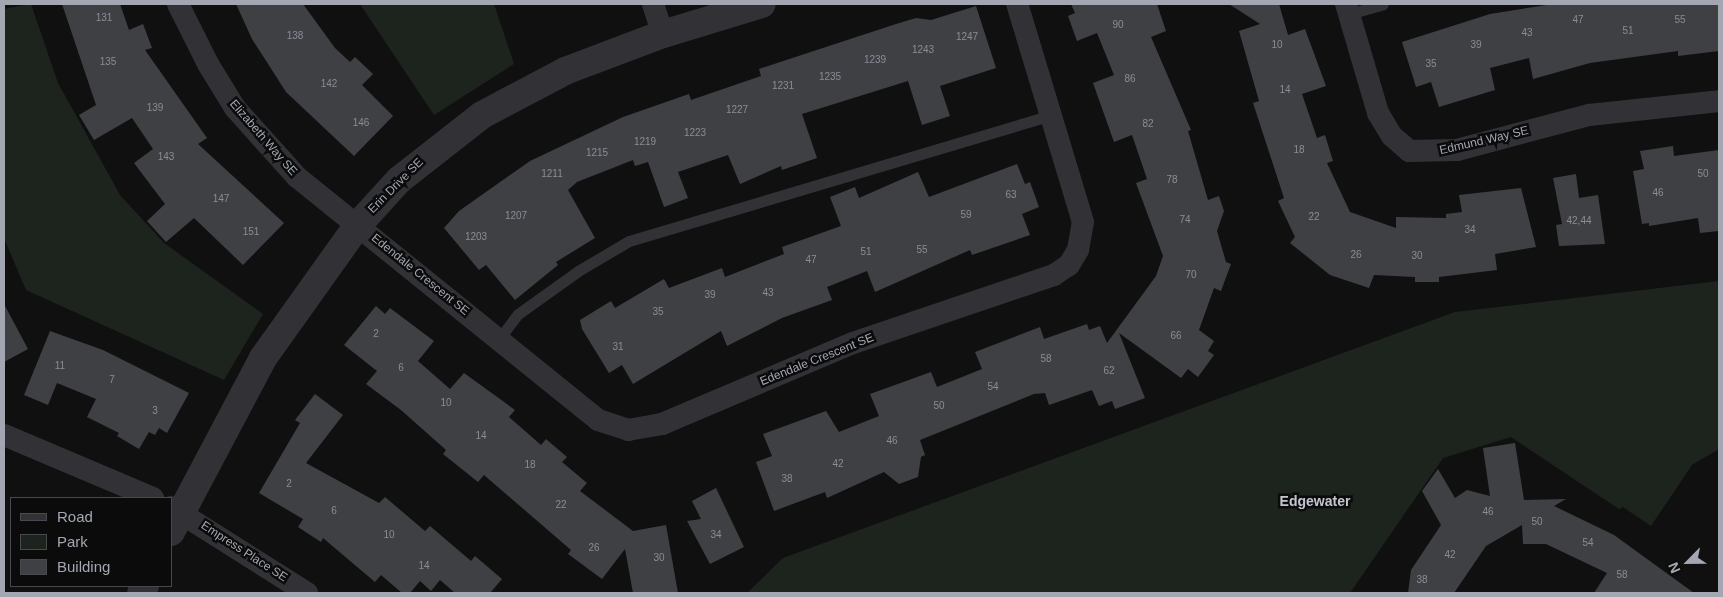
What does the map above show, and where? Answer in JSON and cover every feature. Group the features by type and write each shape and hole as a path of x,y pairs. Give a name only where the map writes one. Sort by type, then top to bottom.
{"street":[{"name":"Elizabeth Way SE","path":"178,4 208,64 235,108 297,177 358,225"},
{"path":"653,4 663,34"},
{"name":"Erin Drive SE","path":"175,517 262,358 358,225 399,180 482,115 565,71 663,34 762,4"},
{"name":"Edendale Crescent SE","path":"358,225 598,420 614,428 646,429 853,344 1054,275 1070,264 1078,250 1083,222 1017,4"},
{"name":"Edmund Way SE","path":"1347,9 1378,113 1392,136 1409,151 1457,150 1589,116 1719,101"},
{"path":"4,435 151,497"},
{"name":"Empress Place SE","path":"175,517 307,593"}],"lane":[{"path":"1347,9 1383,4"},
{"path":"499,339 518,314 578,271 629,241 1051,115"}],"green space":[{"path":"31,4 58,83 120,195 164,243 263,314 224,380 26,290 4,238 4,9"},
{"path":"360,4 494,4 514,64 434,115"},
{"path":"1719,281 1719,449 1692,465 1651,526 1623,507 1619,509 1511,437 1443,458 1350,593 747,593 783,558 1455,312"}],"building":[{"path":"62,4 120,4 129,30 143,24 152,48 145,50 207,138 198,144 284,223 243,265 194,218 166,242 147,221 165,204 134,163 153,149 132,118 94,140 79,115 96,105"},
{"path":"236,4 303,4 335,48 350,62 355,57 373,74 362,85 393,116 354,156 286,92 252,39"},
{"path":"1071,4 1157,4 1166,31 1151,37 1191,130 1188,131 1208,200 1219,196 1224,211 1217,231 1226,262 1231,264 1221,291 1214,288 1199,330 1214,341 1208,351 1214,355 1198,377 1188,369 1181,378 1119,333 1145,398 1115,409 1112,401 1099,406 1092,390 1049,405 1045,393 1034,394 920,440 925,455 921,457 918,477 899,484 884,472 827,498 825,492 774,511 756,462 772,456 763,434 826,411 839,432 879,416 870,394 931,372 937,387 982,369 975,352 1040,327 1044,339 1087,324 1089,330 1100,326 1107,343 1156,276 1163,256 1136,183 1147,179 1132,135 1114,142 1093,83 1114,75 1097,33 1077,41 1068,16 1075,13"},
{"path":"1229,4 1279,4 1288,35 1305,29 1326,86 1302,94 1317,138 1325,135 1333,161 1327,163 1350,212 1396,228 1396,217 1446,218 1446,214 1462,212 1459,195 1521,188 1536,247 1495,254 1497,270 1439,277 1439,282 1415,282 1415,277 1374,275 1369,288 1330,275 1290,243 1295,237 1278,201 1284,198 1253,103 1259,101 1239,31 1260,24"},
{"path":"1553,4 1719,4 1719,51 1678,56 1678,51 1590,63 1533,79 1529,58 1490,68 1495,90 1439,107 1431,82 1416,87 1402,42 1490,14"},
{"path":"976,6 996,68 940,86 950,116 922,125 908,81 802,114 817,158 782,170 781,166 740,184 728,155 678,172 688,198 664,207 648,162 635,166 633,160 577,182 568,190 595,238 556,262 558,265 515,300 486,265 479,270 444,228 459,211 530,161 623,117 689,94 691,100 761,76 759,69 896,24 916,18 931,20"},
{"path":"1673,146 1674,156 1719,150 1719,231 1700,233 1698,218 1649,226 1649,223 1642,224 1633,171 1644,169 1640,151"},
{"path":"1017,164 1025,184 1030,182 1039,207 1022,214 1030,235 972,255 970,250 875,292 867,271 827,287 832,300 782,318 727,346 721,331 633,384 622,365 609,373 582,329 580,320 611,301 615,308 664,279 669,288 722,268 725,277 784,254 782,247 841,226 830,197 855,187 859,198 918,172 929,197"},
{"path":"1576,174 1579,198 1598,195 1605,244 1559,246 1556,225 1562,224 1553,178"},
{"path":"4,304 28,349 4,362"},
{"path":"376,306 385,314 390,308 434,341 418,361 450,389 464,373 515,410 509,417 541,445 546,439 567,457 562,462 587,483 580,491 633,531 666,525 678,593 633,593 625,549 602,579 568,554 571,550 484,475 478,482 443,454 446,450 401,410 366,384 377,371 344,345"},
{"path":"50,331 103,350 189,393 167,433 159,428 155,435 149,432 139,449 117,436 119,433 87,417 96,399 57,383 48,405 24,395"},
{"path":"315,394 343,415 306,463 379,503 385,497 425,531 430,526 471,561 475,556 502,579 490,593 455,593 440,580 431,591 420,581 410,593 402,593 381,575 375,582 323,538 321,542 298,527 303,519 259,493 300,423 295,420"},
{"path":"1515,443 1524,500 1566,499 1554,506 1614,535 1694,593 1594,593 1607,573 1546,544 1523,544 1522,525 1486,546 1454,593 1408,593 1411,570 1441,525 1422,491 1438,469 1455,498 1467,490 1490,496 1483,448"},
{"path":"716,488 744,547 710,564 687,521 701,519 692,501"}],"district":[{"name":"Edgewater","path":"1315,501"}]}
